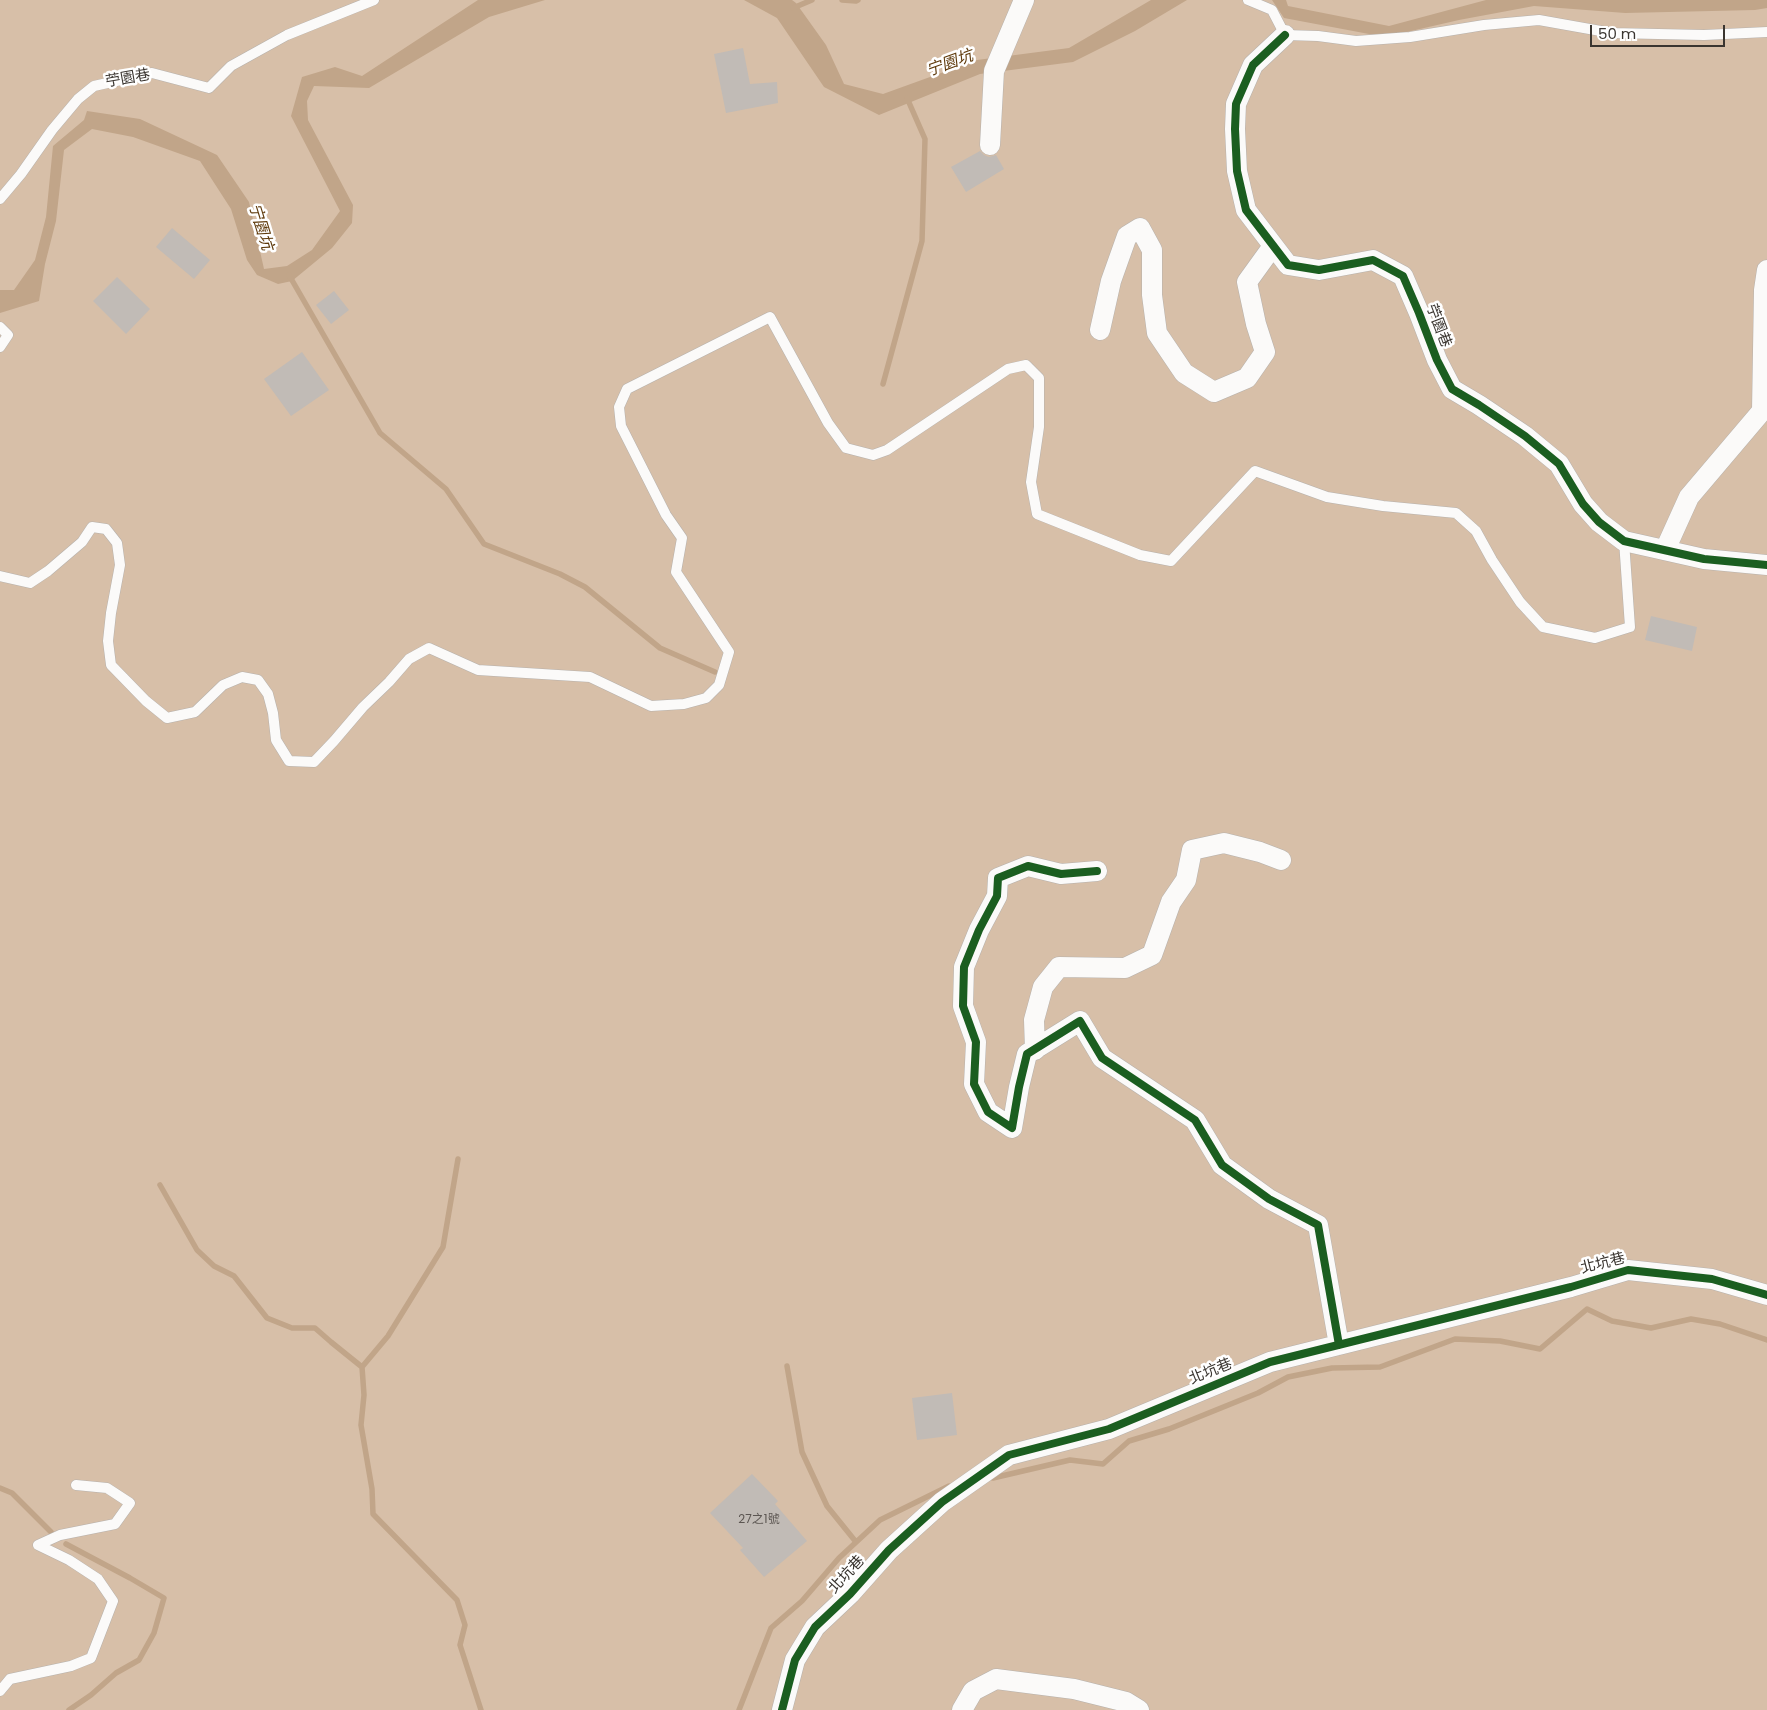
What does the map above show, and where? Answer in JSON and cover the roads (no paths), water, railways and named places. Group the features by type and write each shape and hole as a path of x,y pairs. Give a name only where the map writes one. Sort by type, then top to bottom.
{"street":[{"path":"990,145 994,71 1024,0"},
{"name":"苧園巷","path":"1285,35 1253,65 1236,104 1235,121 1237,171 1246,210 1288,265 1319,270 1373,260 1403,276 1437,360 1452,389 1525,436 1559,464 1583,504 1598,522 1624,541 1704,559 1767,565"},
{"path":"1100,330 1111,281 1127,236 1140,228 1152,250 1152,295 1157,333 1184,373 1214,392 1247,378 1265,352 1247,282 1274,246"},
{"path":"1665,550 1689,497 1762,412 1767,270"},
{"path":"1035,1050 1034,1020 1043,987 1059,967 1125,968 1152,955 1171,902 1186,880 1192,850 1224,843 1260,852 1281,860"},
{"path":"1097,871 1061,874 1028,866 998,878 997,896 979,930 964,967 963,1006 976,1042 974,1084 988,1112 1012,1128 1027,1054 1080,1021 1102,1058 1195,1120 1222,1165 1269,1199 1318,1225 1339,1345"},
{"name":"北坑巷","path":"782,1710 796,1660 815,1628 850,1594 889,1550 942,1502 1009,1456 1109,1429 1270,1362 1561,1289 1628,1270 1712,1279 1767,1295"},
{"path":"962,1710 973,1691 996,1679 1074,1689 1126,1702 1139,1710"}],"lane":[{"name":"苧園巷","path":"0,199 21,174 52,130 78,99 94,86 152,73 209,88 231,66 287,35 374,0"},
{"path":"1248,0 1272,10 1285,35 1318,36 1356,41 1410,37 1484,25 1539,20 1612,33 1704,35 1767,32"},
{"path":"0,576 30,583 48,571 82,542 92,527 106,530 117,543 120,565 114,591 108,641 111,665 146,701 168,718 196,712 223,685 242,677 258,680 268,694 273,713 276,740 289,761 314,762 363,707 409,660 429,648 478,670 590,677 650,706 684,704 706,698 719,685 728,652 676,572 682,538 666,515 621,426 619,407 627,390 770,317 832,429 846,448 873,454 887,450 1008,369 1026,365 1039,378 1039,428 1031,482 1037,514 1140,555 1171,561 1256,471 1327,497 1384,506 1456,513 1476,531 1492,560 1520,602 1543,627 1595,638 1630,627 1624,541"},
{"path":"0,327 8,335 0,346"},
{"path":"0,1691 10,1679 71,1666 91,1658 113,1601 98,1579 69,1560 38,1545 60,1535 115,1524 130,1503 107,1488 76,1485"}],"waterway":[{"path":"793,8 812,0"},
{"path":"842,0 858,0"},
{"path":"883,384 922,241 925,139 907,98"},
{"path":"289,275 380,433 446,489 484,544 560,574 585,587 660,648 715,672"},
{"path":"362,1367 388,1336 443,1247 458,1159"},
{"path":"160,1185 197,1250 214,1266 234,1276 267,1318 292,1328 315,1328 362,1367 364,1395 361,1425 372,1489 373,1514 457,1600 465,1625 460,1645 481,1710"},
{"path":"993,1478 1070,1460 1103,1464 1129,1441 1169,1429 1258,1393 1288,1377 1332,1368 1380,1367 1455,1339 1500,1341 1540,1349 1587,1309 1612,1321 1651,1328 1691,1319 1720,1324 1767,1340"},
{"path":"787,1366 802,1452 827,1506 856,1542"},
{"path":"739,1710 771,1628 802,1601 839,1558 880,1520 949,1486"},
{"path":"0,1488 12,1493 51,1532"},
{"path":"66,1544 164,1598 154,1633 139,1660 116,1673 91,1695 69,1710"}],"water label":[{"name":"宁園坑","path":"950,64"},
{"name":"宁園坑","path":"260,227"}]}
